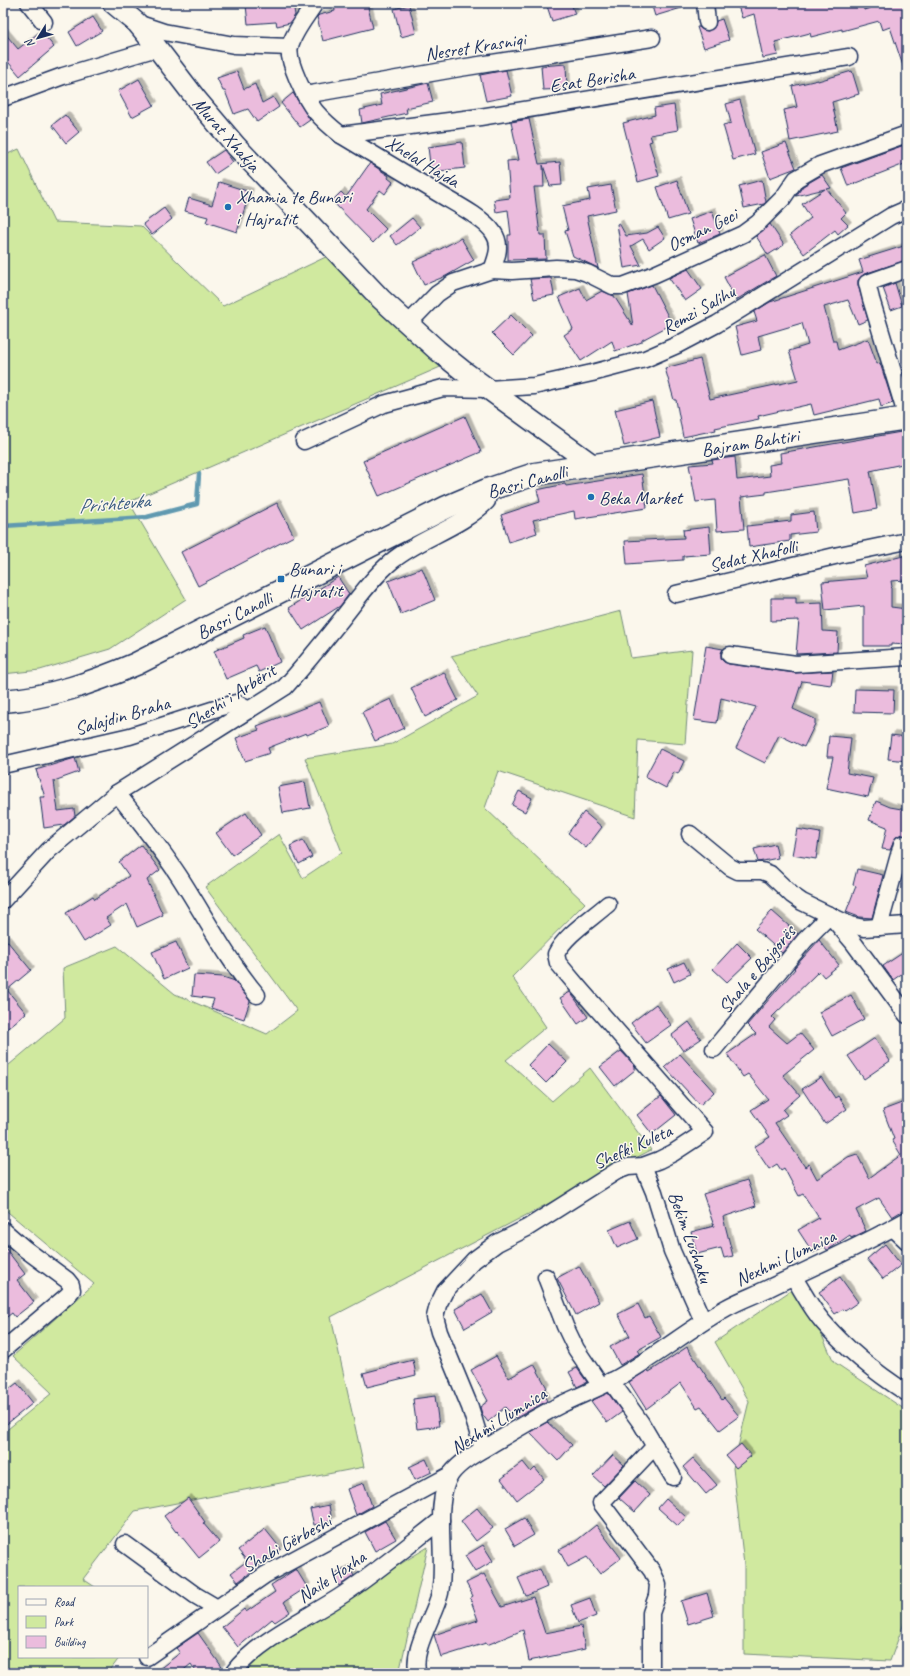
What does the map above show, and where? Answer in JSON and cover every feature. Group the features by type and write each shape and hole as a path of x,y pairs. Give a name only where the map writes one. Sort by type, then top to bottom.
{"main road":[{"name":"Bajram Bahtiri","path":"593,465 907,418"},
{"name":"Basri Canolli","path":"3,701 39,696 71,688 106,677 136,664 419,522 487,490 535,474 593,465"}],"street":[{"path":"29,3 44,22"},
{"name":"Murat Xhakja","path":"113,3 137,23 197,100 236,146 371,288 408,324 437,350 488,389 593,465"},
{"path":"137,23 164,32 234,45 290,47 315,3"},
{"path":"705,3 707,22"},
{"name":"Nesret Krasniqi","path":"305,95 460,68 652,38"},
{"name":"Xhelal Hajda","path":"290,47 292,63 305,95 315,111 328,125 341,135 460,207 486,225 493,232 497,240 497,254 492,270"},
{"path":"3,98 63,76 158,48"},
{"name":"Esat Berisha","path":"341,135 480,117 849,57"},
{"name":"Osman Geci","path":"492,270 512,271 556,268 575,269 613,286 623,286 655,274 742,234 758,223 783,198 796,179 820,165 907,134"},
{"name":"Remzi Salihu","path":"488,389 534,386 645,359 677,345 717,324 890,216 907,208"},
{"path":"907,269 867,283 870,299 907,418"},
{"path":"408,324 437,294 453,283 492,270"},
{"path":"304,441 384,404 443,388 488,389"},
{"name":"Sheshi i Arbërit","path":"3,900 49,850 117,793 285,687 376,576 394,560 466,519 478,510 487,501 487,490"},
{"name":"Sedat Xhafolli","path":"676,594 839,556 907,542"},
{"path":"730,655 796,664 907,657"},
{"name":"Salajdin Braha","path":"3,765 130,736 229,705 236,704 249,710"},
{"path":"117,793 179,876 222,948 241,976 257,995"},
{"name":"Shala e Bajgorës","path":"690,834 730,867 738,871 762,871 770,874 792,895 850,925 864,928 907,925"},
{"path":"879,927 902,844"},
{"name":"Shefki Kuleta","path":"483,1449 470,1407 439,1332 435,1317 438,1305 445,1291 469,1265 497,1243 527,1228 617,1171 628,1167 643,1166 673,1153 706,1132 558,963 556,954 559,946 608,904"},
{"name":"Shala e Bajgorës","path":"830,915 907,1015"},
{"name":"Shala e Bajgorës","path":"714,1049 805,940 830,915"},
{"name":"Bekim Lushaku","path":"643,1166 654,1192 672,1251 703,1322"},
{"name":"Nexhmi Llumnica","path":"418,1673 416,1669 417,1658 438,1601 442,1582 443,1561 441,1520 444,1491 450,1476 461,1464 528,1422 606,1384 728,1306 907,1220"},
{"path":"893,1228 907,1241"},
{"path":"3,1230 25,1249 67,1280 71,1285 72,1290 3,1350"},
{"path":"793,1276 818,1316 835,1336 883,1378 907,1393"},
{"path":"546,1277 565,1326 576,1349 655,1446 673,1477"},
{"path":"651,1673 651,1613 657,1596 658,1584 652,1571 601,1503 655,1446"},
{"name":"Shabi Gërbeshi","path":"148,1656 265,1575 328,1542 422,1489 450,1476"},
{"name":"Naile Hoxha","path":"237,1667 298,1621 337,1599 358,1584 441,1520"},
{"path":"125,1544 195,1595 217,1608"}],"green space":[{"path":"19,149 54,222 141,226 223,306 332,254 445,365 129,502 186,599 110,649 40,670 3,674 3,156"},
{"path":"621,611 631,658 692,650 685,744 638,740 635,817 498,771 485,808 585,903 512,977 546,1027 506,1060 552,1101 590,1068 651,1150 331,1317 364,1467 135,1511 83,1579 94,1586 18,1586 18,1658 119,1658 111,1669 115,1673 3,1673 3,1433 52,1393 13,1356 94,1284 3,1208 3,1070 65,1018 63,968 117,946 175,994 267,1034 297,1011 205,887 279,834 303,878 342,852 305,758 392,744 478,696 451,656"},
{"path":"799,1285 834,1362 907,1411 907,1615 890,1661 744,1654 744,1565 733,1468 749,1401 715,1342"},
{"path":"428,1547 400,1669 404,1673 223,1673"}],"building":[{"path":"293,3 295,15 290,23 277,26 276,22 248,24 246,5"},
{"path":"334,3 367,3 373,28 323,41 317,17 319,15 335,11"},
{"path":"546,3 571,3 575,14 552,21"},
{"path":"651,3 687,3 688,6 655,16"},
{"path":"737,3 838,3 839,6 851,3 863,3 864,10 885,3 907,3 907,72 905,72 890,27 882,30 879,21 842,31 842,29 811,37 810,33 775,42 778,55 763,58 754,14 742,18"},
{"path":"409,5 416,33 401,37 394,9"},
{"path":"93,17 102,31 77,46 69,32"},
{"path":"722,19 729,40 704,48 697,27 708,31 715,26 716,21"},
{"path":"3,31 18,49 41,31 54,47 20,76 3,56"},
{"path":"566,64 567,89 543,90 541,66"},
{"path":"506,70 512,96 486,101 480,75"},
{"path":"237,71 244,89 255,84 262,103 273,97 279,107 257,122 248,109 234,114 225,91 223,91 217,78"},
{"path":"852,71 859,94 832,102 838,131 790,141 784,110 797,107 792,86 818,81"},
{"path":"139,79 154,105 132,117 118,91"},
{"path":"428,83 433,102 406,108 407,113 362,123 360,110 382,105 380,94"},
{"path":"293,93 310,120 300,127 281,103"},
{"path":"740,100 755,154 733,160 723,125 731,123 726,104"},
{"path":"674,105 678,130 650,135 652,141 649,142 659,176 638,182 623,123 655,115 654,108"},
{"path":"65,115 79,132 66,143 52,125"},
{"path":"529,119 539,164 560,162 562,185 550,186 543,165 544,187 534,187 540,235 545,235 546,259 508,260 508,235 511,235 508,210 496,212 494,200 510,198 507,161 519,160 511,122"},
{"path":"462,142 465,168 431,172 428,147"},
{"path":"786,143 796,168 770,178 761,152"},
{"path":"907,144 907,163 848,186 841,168"},
{"path":"224,150 233,162 215,174 206,162"},
{"path":"370,163 389,176 388,178 393,182 385,194 380,190 366,209 386,229 373,243 332,201 341,192 346,197"},
{"path":"822,175 831,188 827,189 846,213 841,218 848,225 838,234 835,230 804,254 790,235 811,218 802,204 825,189 796,196 803,186"},
{"path":"677,180 688,214 668,220 657,187"},
{"path":"762,180 766,202 764,204 744,208 739,186"},
{"name":"Xhamia te Bunari i Hajratit","path":"219,182 250,192 237,232 206,222 208,217 185,211 189,198 212,205"},
{"path":"611,185 616,210 587,216 598,268 573,256 565,231 568,230 562,206 590,200 588,189"},
{"path":"164,208 172,219 152,235 143,224"},
{"path":"712,211 720,234 698,243 690,219"},
{"path":"412,218 420,227 397,245 390,236"},
{"path":"619,223 626,236 647,233 658,227 665,238 649,249 643,239 631,246 641,265 624,268 617,224"},
{"path":"770,224 784,245 768,255 756,236"},
{"path":"461,238 474,260 446,276 424,285 413,262"},
{"path":"907,245 907,260 864,274 858,280 858,285 868,320 858,324 848,300 824,307 833,341 836,341 838,350 868,339 877,364 880,363 893,403 881,407 879,399 814,415 811,404 758,416 759,419 715,428 716,430 683,437 676,400 674,400 665,368 700,359 710,399 798,380 789,351 808,345 802,323 758,336 761,350 742,355 735,327 757,321 754,312 770,302 863,272 859,260"},
{"path":"765,255 776,276 736,300 724,277"},
{"path":"688,269 702,289 685,301 669,278"},
{"path":"551,278 554,295 534,299 530,279"},
{"path":"895,283 902,306 891,310 883,288"},
{"path":"652,285 672,324 642,340 642,342 615,351 612,341 581,361 564,335 573,329 559,297 580,288 586,300 602,291 614,296 633,326 628,294"},
{"path":"511,315 532,336 514,355 492,333"},
{"path":"652,401 660,437 624,446 615,410"},
{"path":"465,416 481,452 379,496 363,461"},
{"path":"907,431 907,463 870,471 877,509 855,513 849,479 741,497 744,529 717,531 715,500 696,502 689,465 713,463 712,460 735,457 737,480 770,476 769,465 781,463 780,453"},
{"path":"642,474 647,508 575,519 574,511 533,520 537,533 509,542 501,515 540,502 537,490 565,484 566,486"},
{"path":"277,503 294,536 198,586 181,552"},
{"path":"814,512 816,532 790,535 790,541 749,547 747,526 791,521 791,515"},
{"path":"709,527 711,554 683,556 683,560 627,564 625,541 684,538 683,530"},
{"path":"907,555 907,580 891,581 891,607 907,609 907,645 891,644 891,646 864,646 864,606 825,610 822,582 867,578 864,566"},
{"path":"422,568 435,600 401,614 388,581"},
{"path":"338,577 349,594 340,606 303,630 289,608"},
{"path":"771,598 796,598 796,604 822,603 823,631 838,632 837,652 796,654 799,620 771,621"},
{"path":"265,626 280,662 259,672 256,666 226,679 214,651 244,638 243,635"},
{"path":"706,646 723,649 721,658 724,662 729,664 795,673 833,671 831,685 802,681 793,709 815,719 815,724 804,747 779,735 765,763 736,748 756,707 721,698 717,723 694,720"},
{"path":"444,672 458,700 425,717 411,688"},
{"path":"855,689 894,690 893,713 854,712"},
{"path":"391,699 404,728 375,741 362,712"},
{"path":"319,702 329,726 307,735 306,733 268,748 270,753 245,761 236,738 259,730 257,726"},
{"path":"891,735 907,737 907,761 888,759"},
{"path":"829,736 851,738 847,773 873,778 868,797 826,788 833,757 827,757"},
{"path":"660,749 684,761 678,774 674,772 666,788 645,777"},
{"path":"75,758 79,772 54,781 58,811 74,809 75,816 64,825 44,828 40,797 45,797 36,770"},
{"path":"305,782 310,808 283,813 278,787"},
{"path":"519,791 532,798 525,812 512,805"},
{"path":"876,801 890,807 907,810 907,836 900,835 896,837 890,850 882,849 887,827 869,820"},
{"path":"584,812 602,827 586,848 568,833"},
{"path":"246,813 261,835 232,855 216,833"},
{"path":"797,829 820,833 816,859 792,855"},
{"path":"303,840 312,857 299,864 290,846"},
{"path":"775,844 778,858 758,862 754,849"},
{"path":"141,845 160,870 147,880 163,915 137,927 127,904 106,918 111,925 84,942 66,913 93,896 95,899 129,876 119,862"},
{"path":"857,869 883,875 872,918 859,917 846,912 856,886 853,885"},
{"path":"772,911 798,934 782,953 755,929"},
{"path":"3,936 31,970 7,990 26,1013 3,1032"},
{"path":"819,940 839,965 824,977 819,971 772,1017 775,1020 769,1027 787,1043 800,1033 814,1050 783,1075 800,1095 783,1110 787,1115 775,1123 805,1167 809,1164 817,1179 848,1157 857,1154 869,1178 901,1155 892,1140 894,1139 883,1110 907,1101 907,1208 892,1217 879,1198 856,1210 866,1231 851,1238 850,1235 828,1250 824,1246 813,1253 798,1230 819,1218 803,1194 799,1196 784,1168 781,1170 777,1164 769,1169 754,1147 770,1137 751,1110 768,1099 748,1074 743,1077 727,1054 756,1034 747,1025"},
{"path":"176,942 188,968 164,979 152,952"},
{"path":"737,943 752,958 727,982 713,969"},
{"path":"907,950 907,970 893,980 883,966"},
{"path":"684,962 690,974 674,982 668,969"},
{"path":"194,975 223,977 235,981 250,1001 244,1019 211,1008 214,999 192,996"},
{"path":"570,992 588,1017 578,1024 560,998"},
{"path":"851,995 864,1019 832,1036 819,1012"},
{"path":"656,1004 671,1025 646,1043 631,1023"},
{"path":"689,1022 701,1039 683,1051 672,1035"},
{"path":"875,1038 890,1061 864,1079 848,1056"},
{"path":"548,1044 567,1062 546,1083 528,1065"},
{"path":"621,1051 635,1066 635,1070 615,1086 600,1067"},
{"path":"680,1054 714,1092 700,1105 665,1067"},
{"path":"821,1077 835,1098 838,1096 847,1109 825,1124 802,1089"},
{"path":"661,1096 676,1115 652,1134 637,1115"},
{"path":"747,1180 756,1206 723,1217 733,1256 724,1258 721,1248 697,1254 691,1232 714,1226 703,1194"},
{"path":"630,1221 638,1239 617,1248 609,1230"},
{"path":"885,1244 901,1265 883,1279 867,1259"},
{"path":"3,1245 25,1274 17,1280 34,1302 15,1317 12,1313 3,1320"},
{"path":"579,1266 599,1302 576,1315 557,1278"},
{"path":"840,1277 858,1302 845,1311 843,1309 835,1314 819,1292"},
{"path":"482,1294 492,1312 465,1328 455,1309"},
{"path":"638,1304 645,1318 649,1316 661,1337 638,1350 640,1353 620,1365 610,1347 630,1336 618,1314"},
{"path":"687,1347 722,1400 724,1398 739,1416 720,1430 701,1406 697,1408 681,1383 646,1409 629,1382 648,1370 649,1372 654,1369"},
{"path":"496,1356 509,1378 534,1364 547,1388 542,1391 547,1401 516,1418 505,1407 488,1422 482,1414 480,1407 488,1401 471,1370"},
{"path":"413,1360 416,1375 367,1387 363,1373"},
{"path":"577,1368 587,1382 577,1387 569,1372"},
{"path":"17,1383 33,1403 3,1427 3,1394"},
{"path":"608,1393 622,1412 607,1423 591,1401"},
{"path":"435,1396 439,1426 417,1429 413,1399"},
{"path":"547,1422 572,1445 558,1461 530,1432"},
{"path":"741,1444 751,1456 736,1468 726,1456"},
{"path":"613,1455 624,1465 604,1486 593,1476"},
{"path":"693,1458 717,1485 706,1494 683,1467"},
{"path":"426,1459 432,1472 415,1480 409,1467"},
{"path":"523,1462 531,1472 535,1468 544,1479 517,1500 501,1479"},
{"path":"635,1481 650,1495 635,1512 619,1498"},
{"path":"364,1483 372,1506 356,1515 347,1489"},
{"path":"188,1498 205,1522 203,1523 219,1542 199,1558 164,1516"},
{"path":"666,1499 686,1517 678,1526 658,1508"},
{"path":"329,1505 332,1521 314,1525 310,1509"},
{"path":"477,1508 493,1528 476,1541 461,1521"},
{"path":"524,1518 534,1535 515,1546 505,1529"},
{"path":"385,1521 396,1539 375,1551 365,1532"},
{"path":"596,1525 621,1558 600,1574 587,1557 568,1567 559,1550 575,1542"},
{"path":"265,1529 281,1549 238,1582 231,1573 247,1561 238,1550"},
{"path":"483,1545 493,1561 475,1572 465,1556"},
{"path":"349,1567 354,1576 339,1586 334,1575"},
{"path":"296,1569 307,1587 284,1602 290,1612 275,1622 272,1619 238,1647 222,1627 244,1609 246,1612 275,1592 271,1585"},
{"path":"540,1569 547,1587 526,1596 518,1578"},
{"path":"484,1574 502,1607 533,1597 545,1633 581,1626 585,1649 529,1661 523,1630 487,1645 486,1643 441,1657 434,1635 478,1620 470,1598 473,1596 466,1583"},
{"path":"707,1593 714,1616 688,1624 681,1601"},
{"path":"590,1598 596,1616 578,1623 571,1605"},
{"path":"198,1633 222,1667 214,1673 197,1673 191,1664 180,1673 154,1673 180,1653 176,1648"}],"waterway":[{"name":"Prishtevka","path":"3,526 147,517 197,504 199,474"}],"place":[{"name":"Xhamia te Bunari i Hajratit","path":"228,207"},
{"name":"Beka Market","path":"591,497"},
{"name":"Bunari i Hajratit","path":"281,579"}]}
